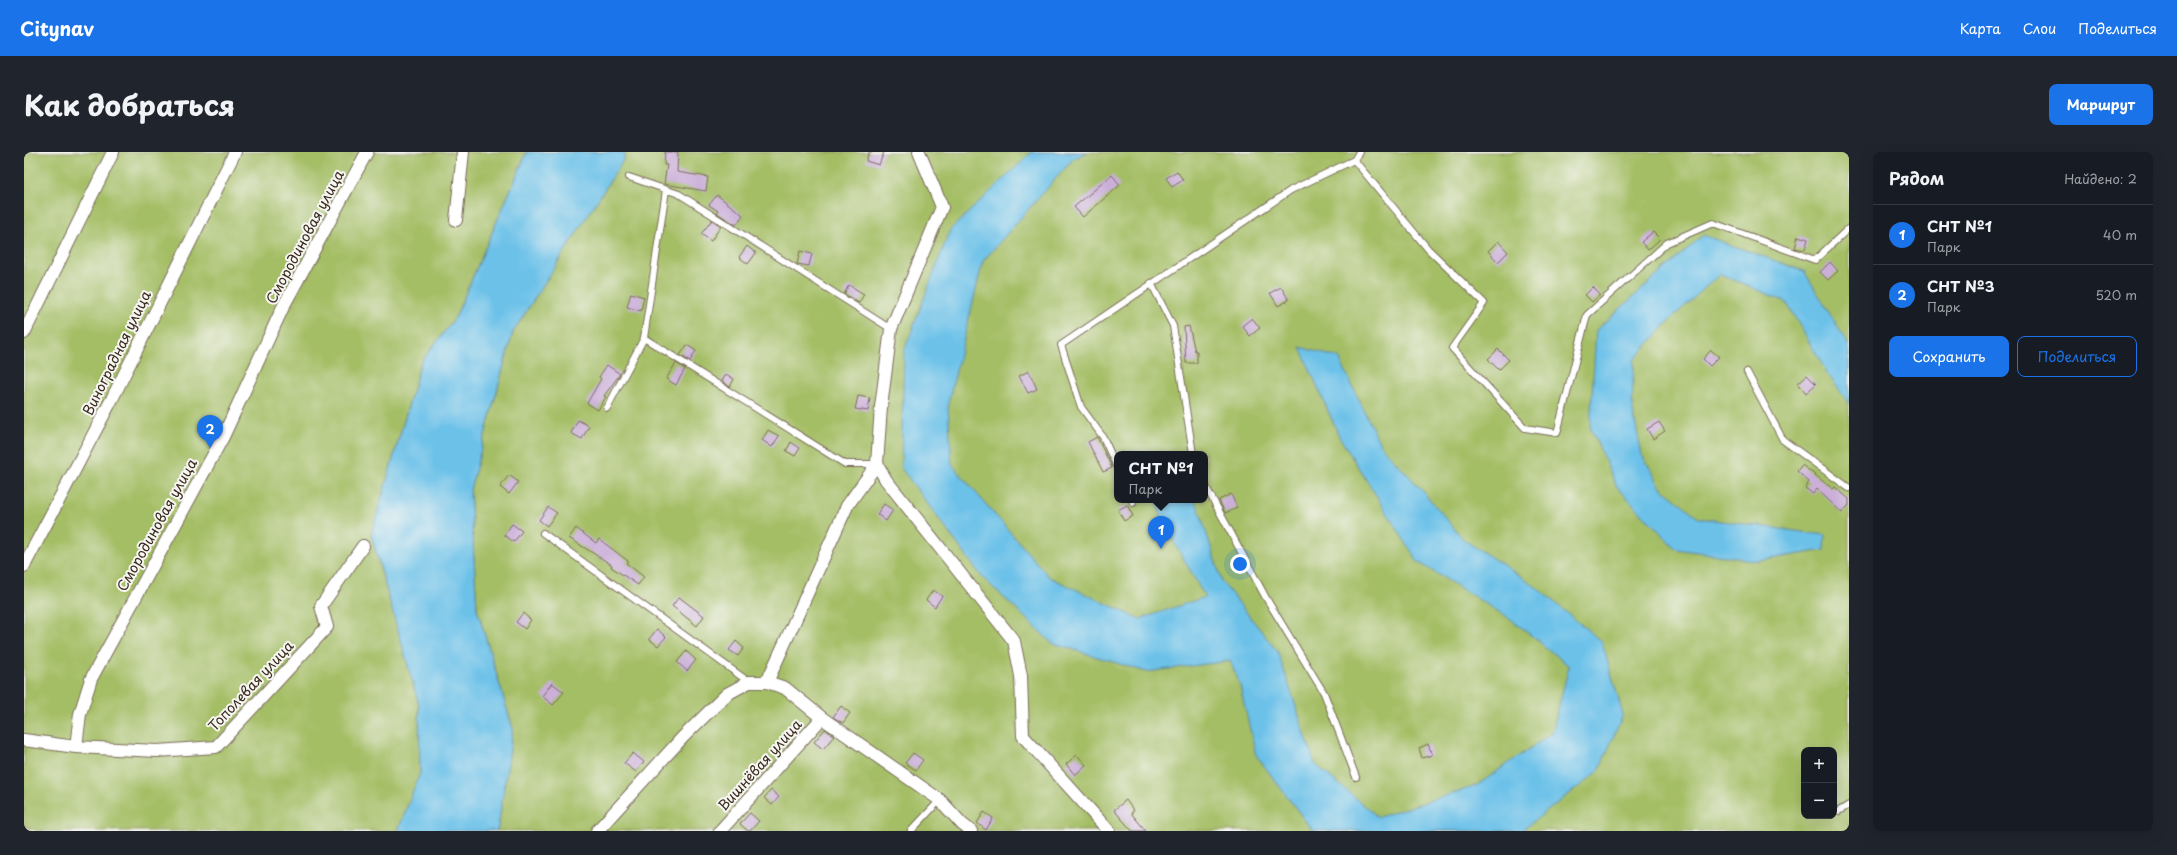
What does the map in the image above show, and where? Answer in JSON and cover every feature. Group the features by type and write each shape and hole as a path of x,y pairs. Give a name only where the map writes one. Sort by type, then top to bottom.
{"street":[{"path":"24,333 113,152"},
{"name":"Виноградная улица","path":"24,566 112,399 235,152"},
{"name":"Смородиновая улица","path":"76,747 80,714 91,679 223,437 284,307 368,152"},
{"path":"456,220 463,152"},
{"path":"767,682 847,506 877,464 881,407 891,329 942,207 916,153"},
{"path":"877,464 886,480 1014,641 1021,676 1023,736 1109,831"},
{"name":"Тополевая улица","path":"24,740 76,747 157,751 216,747 327,627 321,606 363,546"},
{"path":"597,831 683,737 727,694 749,682 767,682 785,688 822,718 940,800 962,824 971,831"},
{"name":"Вишнёвая улица","path":"720,831 822,718"}],"lane":[{"path":"1114,461 1103,437 1081,407 1061,345 1291,190 1354,160 1359,152"},
{"path":"1354,160 1428,249 1484,303 1452,348 1525,428 1557,433 1587,315 1667,243 1713,223 1815,260 1849,228"},
{"path":"629,177 679,194 891,329"},
{"path":"607,408 644,338 666,190"},
{"path":"1151,283 1173,326 1193,451"},
{"path":"644,338 845,464 877,464"},
{"path":"1747,372 1783,440 1849,488"},
{"path":"1208,491 1266,598 1324,693 1356,777"},
{"path":"543,533 749,682"},
{"path":"911,831 940,800"},
{"path":"1839,811 1849,805"}],"green space":[{"path":"24,152 527,152 455,318 421,362 371,535 419,705 420,773 398,831 38,831 24,826"},
{"path":"625,152 1849,152 1849,831 496,831 513,729 477,609 470,490 513,332 624,159"}],"water":[{"path":"527,152 625,152 624,159 513,332 470,490 477,609 513,729 498,828 496,831 398,831 420,773 419,705 371,535 421,362 455,318"},
{"path":"1032,152 1088,152 1073,159 983,261 948,404 952,465 1049,577 1140,619 1205,597 1163,522 1157,503 1196,503 1198,506 1222,582 1278,652 1315,764 1378,817 1476,786 1552,733 1569,666 1512,620 1418,562 1340,438 1300,347 1339,358 1381,446 1421,489 1464,540 1530,582 1602,642 1623,715 1598,772 1521,831 1313,831 1256,755 1239,682 1230,661 1146,672 1052,643 982,577 901,468 904,351 950,230"},
{"path":"1703,235 1804,271 1849,346 1849,404 1827,373 1786,302 1720,274 1673,317 1634,360 1632,406 1642,455 1661,487 1699,518 1825,535 1824,550 1759,561 1676,549 1617,487 1590,427 1596,330"}],"building":[{"path":"665,152 678,152 677,172 708,177 706,191 664,184 667,165 664,165"},
{"path":"869,152 884,152 879,165 866,161"},
{"path":"1177,171 1183,180 1172,187 1166,178"},
{"path":"1112,175 1120,185 1083,217 1074,207"},
{"path":"717,195 743,215 736,225 717,213 718,211 709,205"},
{"path":"712,220 721,226 711,241 701,234"},
{"path":"1653,232 1660,239 1648,250 1641,242"},
{"path":"1798,236 1808,239 1805,250 1795,248"},
{"path":"1498,241 1508,252 1498,262 1488,251"},
{"path":"747,246 756,253 748,264 739,257"},
{"path":"800,251 812,254 809,266 797,264"},
{"path":"1830,262 1838,271 1828,280 1820,272"},
{"path":"849,285 864,294 859,303 844,294"},
{"path":"1281,287 1289,300 1278,306 1270,293"},
{"path":"1593,287 1600,295 1592,302 1585,295"},
{"path":"631,293 644,297 641,311 627,307"},
{"path":"1252,318 1260,328 1250,336 1242,326"},
{"path":"1189,326 1195,351 1197,351 1197,363 1186,363 1184,327"},
{"path":"687,345 696,351 690,361 680,355"},
{"path":"1498,349 1509,360 1499,370 1488,359"},
{"path":"1711,350 1719,357 1710,366 1703,359"},
{"path":"676,363 685,369 676,385 666,379"},
{"path":"607,365 620,374 604,396 606,397 598,410 587,403 601,379 599,377"},
{"path":"1029,371 1037,389 1028,393 1019,376"},
{"path":"726,374 734,379 730,387 722,381"},
{"path":"1807,375 1816,384 1806,393 1798,383"},
{"path":"858,396 870,398 868,411 855,409"},
{"path":"578,420 589,426 582,439 571,433"},
{"path":"1659,422 1665,431 1653,439 1647,429"},
{"path":"768,430 779,436 772,447 762,440"},
{"path":"1097,437 1112,468 1103,472 1088,442"},
{"path":"791,442 800,448 795,456 786,451"},
{"path":"1802,465 1833,489 1835,487 1849,499 1849,505 1842,513 1817,489 1813,494 1805,488 1809,482 1797,471"},
{"path":"509,475 518,482 509,494 500,487"},
{"path":"1231,494 1237,508 1225,513 1219,500"},
{"path":"884,504 893,510 886,521 877,514"},
{"path":"1127,505 1133,516 1124,521 1118,510"},
{"path":"548,507 557,513 547,526 539,520"},
{"path":"512,524 522,531 514,542 504,535"},
{"path":"576,528 596,543 599,539 628,561 626,563 644,577 638,585 611,567 612,565 569,538"},
{"path":"933,590 942,596 935,607 926,600"},
{"path":"679,597 704,616 697,626 672,606"},
{"path":"523,613 531,620 525,629 516,622"},
{"path":"657,629 666,637 658,646 649,639"},
{"path":"736,641 744,648 738,656 729,650"},
{"path":"686,651 696,660 687,671 677,662"},
{"path":"552,683 564,692 553,705 542,696"},
{"path":"841,706 850,713 843,723 833,717"},
{"path":"825,729 834,736 823,749 814,742"},
{"path":"1428,744 1432,755 1422,758 1419,748"},
{"path":"633,753 644,762 636,772 624,763"},
{"path":"913,753 923,760 916,770 905,763"},
{"path":"1077,755 1086,765 1075,775 1066,764"},
{"path":"771,790 779,797 772,805 764,798"},
{"path":"1126,800 1134,811 1131,813 1146,831 1132,831 1114,810"},
{"path":"984,812 993,818 986,830 977,823"},
{"path":"750,813 759,821 750,831 748,831 740,824"}],"place":[{"name":"СНТ №3","path":"210,448"},
{"name":"СНТ №1","path":"1161,549"}]}
